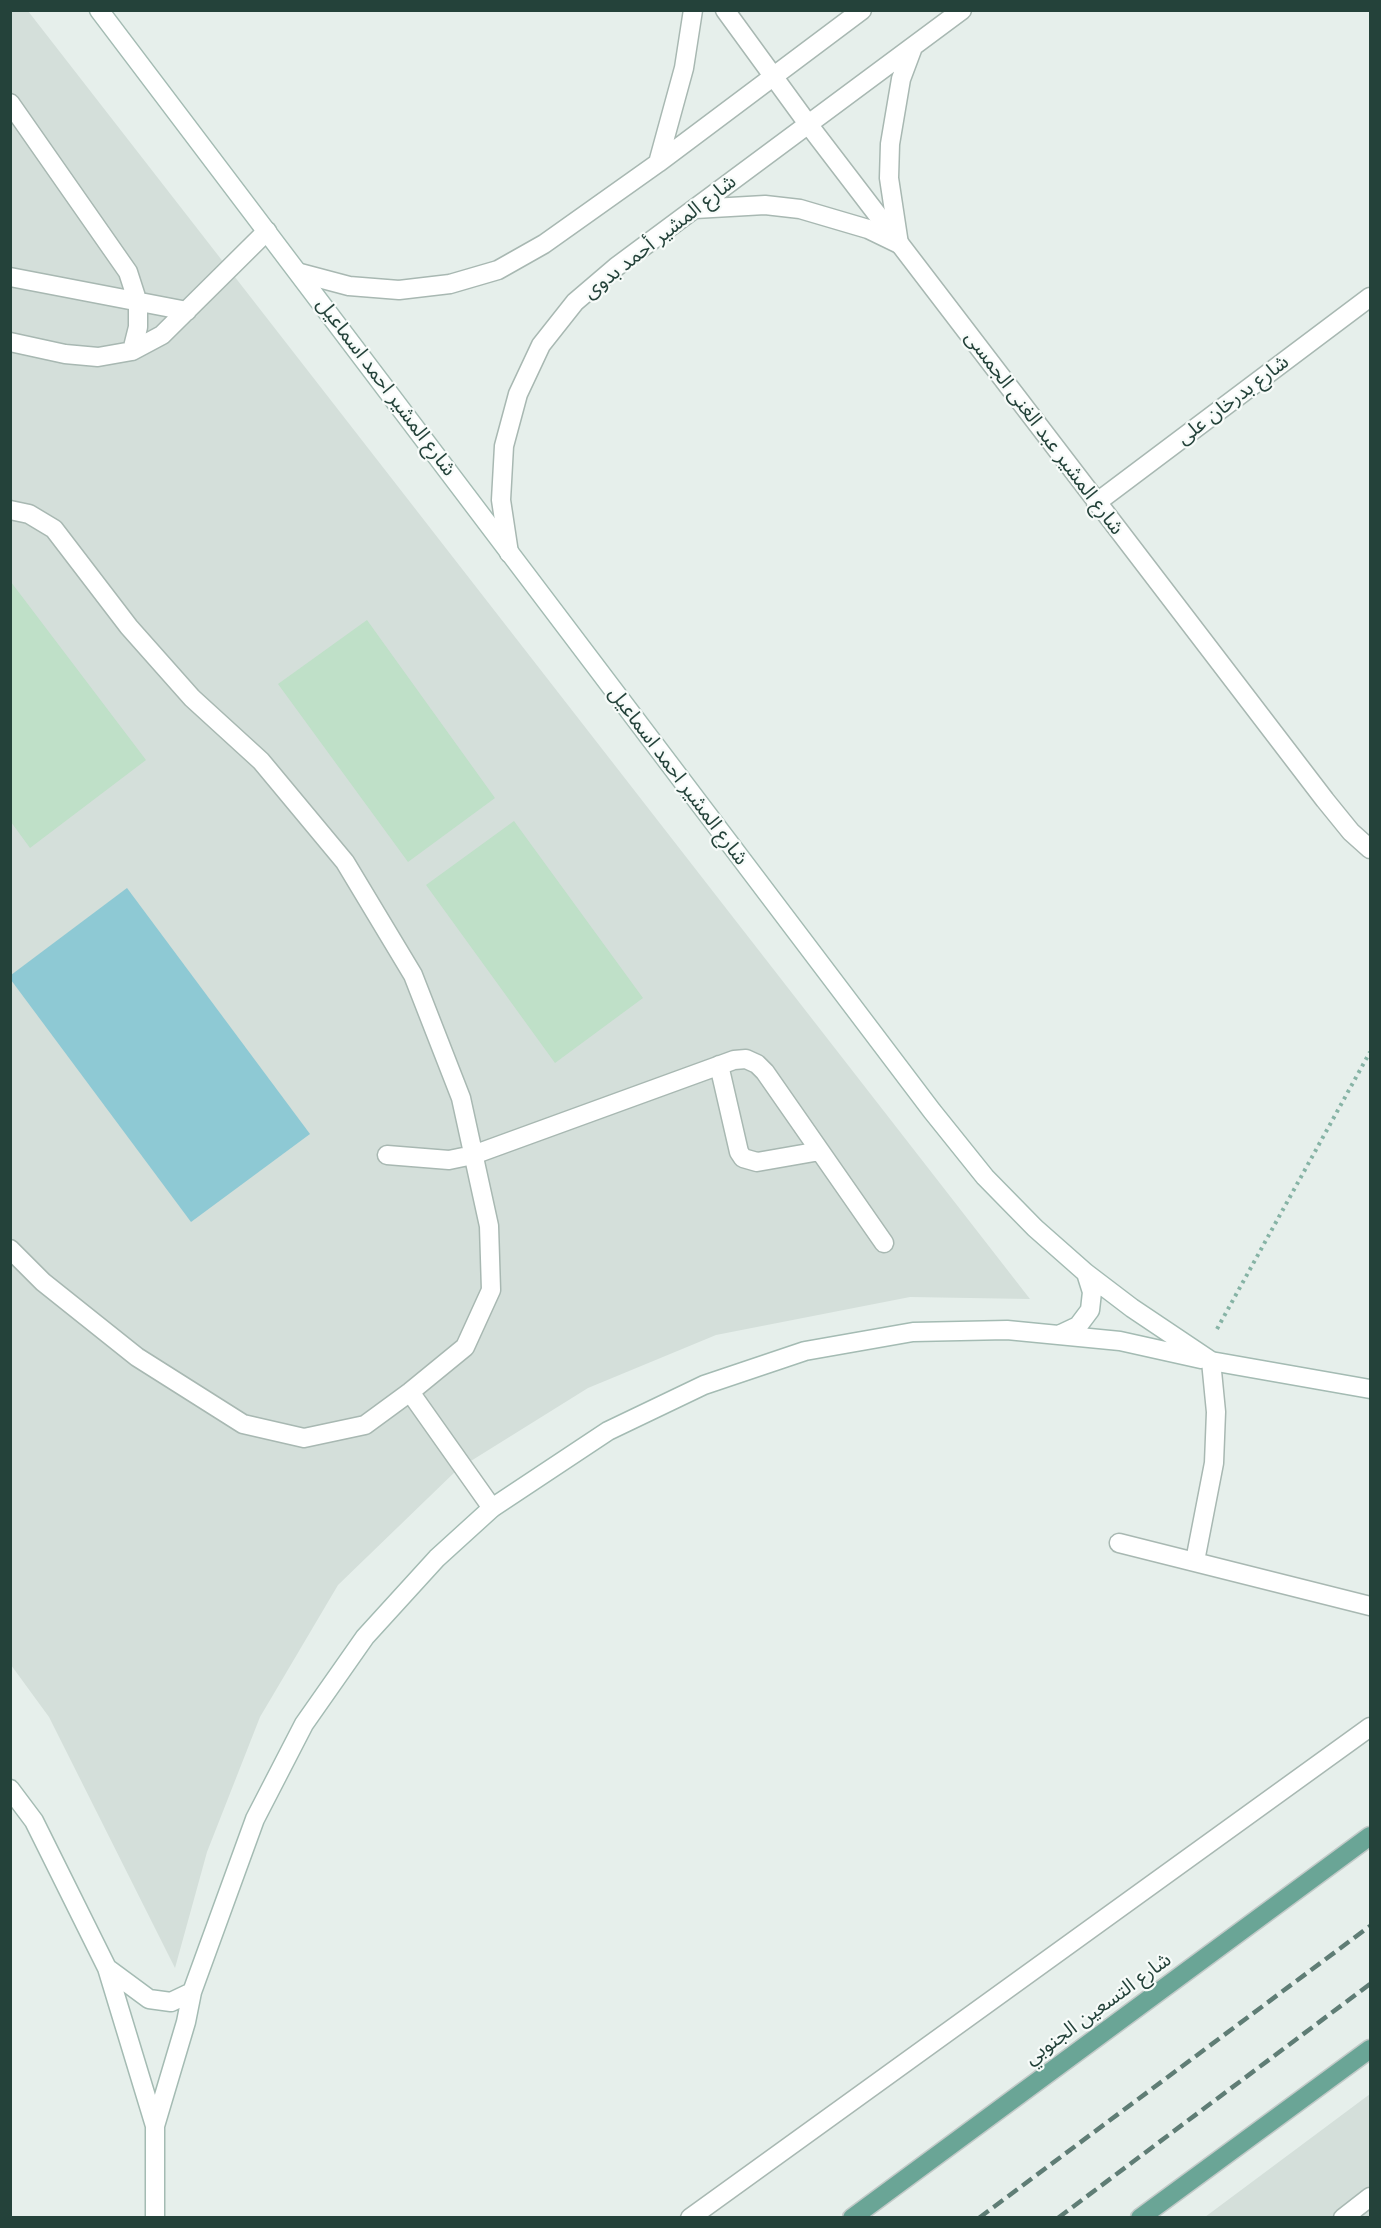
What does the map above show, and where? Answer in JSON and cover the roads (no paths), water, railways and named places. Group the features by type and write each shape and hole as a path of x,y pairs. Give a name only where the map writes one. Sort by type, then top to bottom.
{"main road":[{"name":"شارع المشير احمد اسماعيل","path":"99,10 939,1119 994,1185 1035,1228 1086,1273 1132,1308 1211,1361 1371,1389"},
{"path":"658,163 684,68 693,10"},
{"name":"شارع المشير عبد الغنى الجمسى","path":"725,10 808,124 1096,503 1325,800 1351,832 1371,849"},
{"path":"300,273 349,286 399,290 450,285 489,273 544,244 658,163 862,10"},
{"name":"شارع المشير أحمد بدوى","path":"510,553 501,500 504,446 518,394 541,345 575,302 616,267 962,10"},
{"path":"899,244 890,189 890,144 901,79 913,47"},
{"path":"10,103 128,272 138,303 138,327 132,351"},
{"path":"694,209 729,205 800,209 868,229 899,244"},
{"path":"10,342 65,354 98,357 132,351 162,335 267,231"},
{"path":"10,277 187,311"},
{"name":"شارع بدرخان على","path":"1096,503 1371,297"},
{"path":"10,510 29,514 54,529 129,627 192,698 261,761 345,862 412,975 460,1098 489,1226 491,1290 465,1347 410,1392 366,1425 304,1438 243,1424 137,1358 43,1282 10,1249"},
{"path":"387,1155 449,1160 473,1155 719,1065 746,1059 757,1064 884,1244"},
{"path":"719,1065 739,1152 743,1158 757,1162 820,1151"},
{"path":"1061,1334 1078,1326 1090,1310 1092,1292 1086,1273"},
{"path":"155,2217 155,2126 186,2022 192,1992 255,1819 304,1724 365,1637 437,1558 492,1508 608,1431 704,1385 805,1351 913,1332 1006,1330 1061,1334 1120,1341 1211,1361 1216,1412 1214,1462 1196,1561"},
{"path":"410,1392 492,1508"},
{"path":"1119,1543 1371,1606"},
{"path":"690,2217 1371,1727"},
{"path":"10,1789 34,1821 107,1968 155,2126"},
{"name":"شارع التسعين الجنوبي","path":"852,2217 1371,1836"},
{"path":"107,1968 149,1999 171,2002 192,1992"},
{"path":"1140,2217 1371,2049"},
{"path":"1343,2217 1371,2197"}],"water":[{"path":"127,888 310,1134 191,1222 11,980 11,975"}],"railway":[{"path":"979,2218 1370,1926"},
{"path":"1058,2218 1370,1984"}]}
